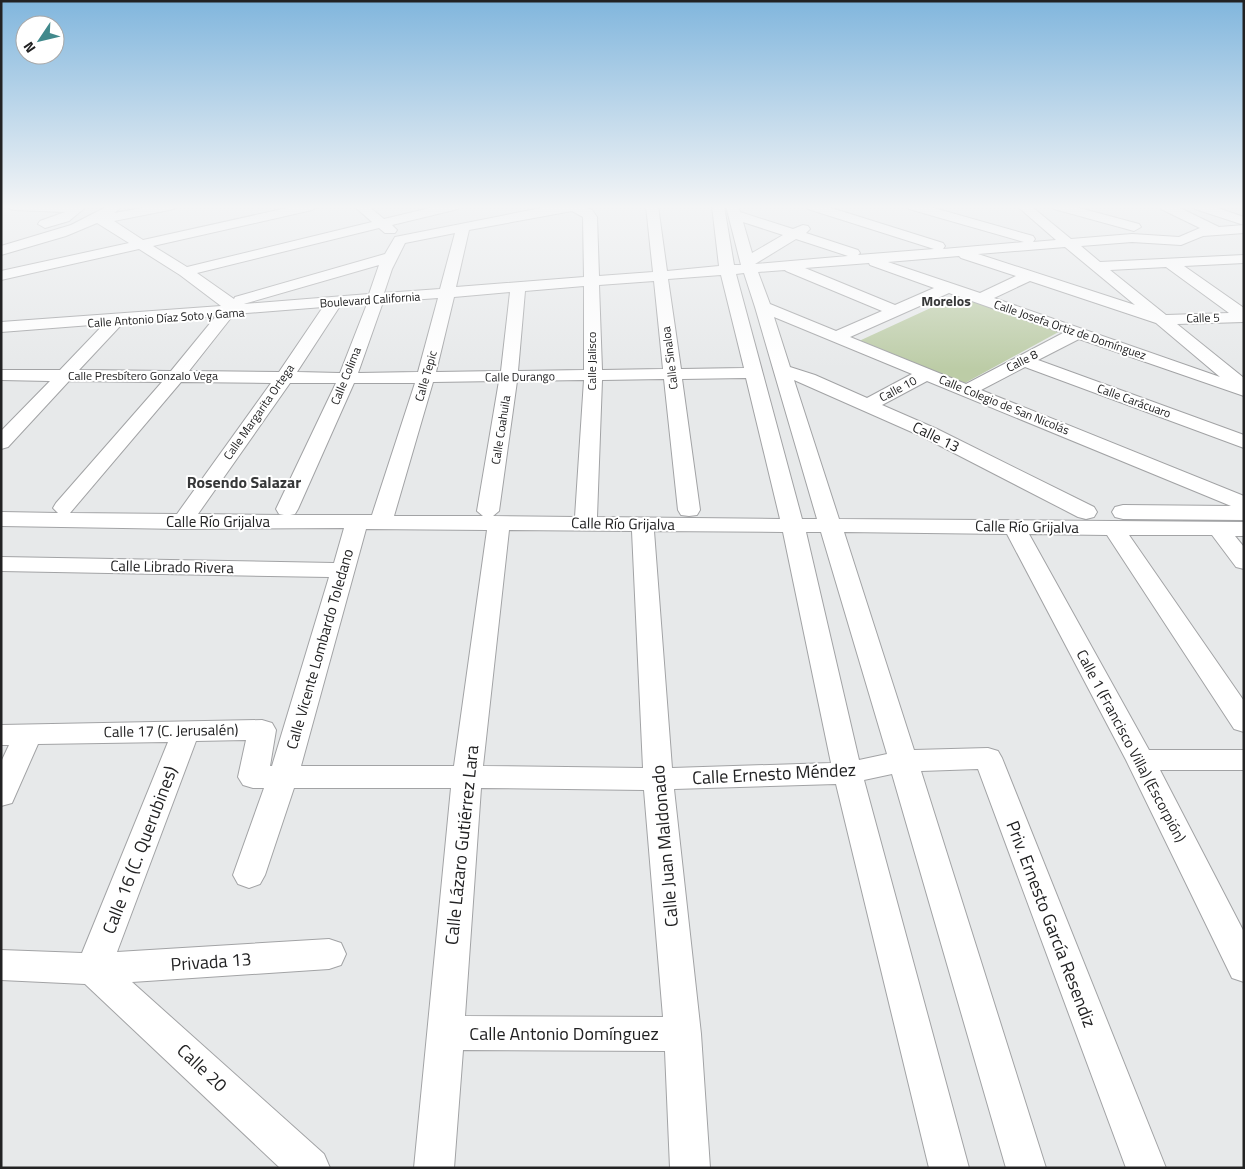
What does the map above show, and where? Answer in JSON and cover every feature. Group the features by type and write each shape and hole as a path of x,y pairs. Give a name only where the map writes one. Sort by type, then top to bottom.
{"street":[{"path":"1,276 69,261"},
{"path":"167,261 185,272 228,309"},
{"path":"185,272 231,261"},
{"path":"64,508 176,376 228,309 379,261"},
{"name":"Calle Colima","path":"287,509 347,378 389,261"},
{"name":"Calle Tepic","path":"374,518 426,377 455,261"},
{"name":"Calle Jalisco","path":"586,516 593,376 590,261"},
{"name":"Calle Sinaloa","path":"658,261 688,510"},
{"path":"737,261 755,373 791,518 848,773 949,1168"},
{"path":"738,266 748,261"},
{"name":"Boulevard California","path":"782,263 799,261"},
{"name":"Boulevard California","path":"7,326 659,272 835,261"},
{"name":"Calle Josefa Ortiz de Domínguez","path":"872,261 1244,391"},
{"path":"981,261 1163,320"},
{"path":"1091,261 1244,387"},
{"path":"1098,266 1240,261"},
{"path":"782,263 896,311"},
{"path":"1170,263 1244,317"},
{"path":"738,266 763,307 904,761 1026,1168"},
{"path":"980,299 1029,276"},
{"name":"Boulevard California","path":"448,290 518,288 590,278"},
{"name":"Calle Coahuila","path":"494,517 518,288"},
{"path":"838,336 947,288"},
{"name":"Boulevard California","path":"333,304 376,296"},
{"name":"Calle Antonio Díaz Soto y Gama","path":"7,326 117,320 228,309 333,304"},
{"name":"Calle Margarita Ortega","path":"187,515 284,378 333,304"},
{"name":"Calle Colegio de San Nicolás","path":"763,307 838,336 1244,504"},
{"name":"Calle 5","path":"1163,320 1244,317"},
{"path":"1,444 117,320"},
{"path":"1,340 7,326"},
{"name":"Calle 8","path":"967,390 1077,333"},
{"name":"Calle Carácuaro","path":"1024,360 1244,442"},
{"name":"Calle 13","path":"782,370 809,379 930,433 1086,512"},
{"name":"Calle Durango","path":"284,378 755,373"},
{"name":"Calle 10","path":"868,405 928,374"},
{"name":"Calle Presbítero Gonzalo Vega","path":"1,376 284,378"},
{"name":"Calle Río Grijalva","path":"1,508 64,508 187,515 287,509 374,518"},
{"name":"Calle Río Grijalva","path":"1,519 187,515 374,518 586,516 688,510 791,518"},
{"name":"Calle Río Grijalva","path":"586,516 643,525 791,518 1086,512 1244,513"},
{"name":"Calle Lázaro Gutiérrez Lara","path":"434,1168 467,777 494,517"},
{"name":"Calle Vicente Lombardo Toledano","path":"249,875 283,776 343,570 374,518"},
{"name":"Calle Río Grijalva","path":"827,518 1114,529 1244,529"},
{"name":"Calle Juan Maldonado","path":"643,525 658,779 683,1034 690,1168"},
{"name":"Calle 1 (Francisco Villa) (Escorpión)","path":"1014,526 1140,760 1244,967"},
{"path":"1114,529 1244,722"},
{"path":"1219,530 1244,562"},
{"name":"Calle Librado Rivera","path":"1,564 343,570"},
{"name":"Calle 17 (C. Jerusalén)","path":"15,734 262,730 253,777 283,776"},
{"name":"Calle 16 (C. Querubines)","path":"93,969 186,731"},
{"path":"1,795 15,734"},
{"name":"Priv. Ernesto García Resendiz","path":"904,761 988,758 1146,1168"},
{"path":"1140,760 1244,760"},
{"name":"Calle Ernesto Méndez","path":"283,776 658,779 848,773 904,761"},
{"name":"Privada 13","path":"1,965 93,969 329,954"},
{"name":"Calle 20","path":"93,969 310,1168"},
{"name":"Calle Antonio Domínguez","path":"444,1033 683,1034"}],"green space":[{"path":"961,294 1064,329 965,383 859,341"}],"district":[{"name":"Morelos","path":"946,301"},
{"name":"Rosendo Salazar","path":"244,482"}]}
